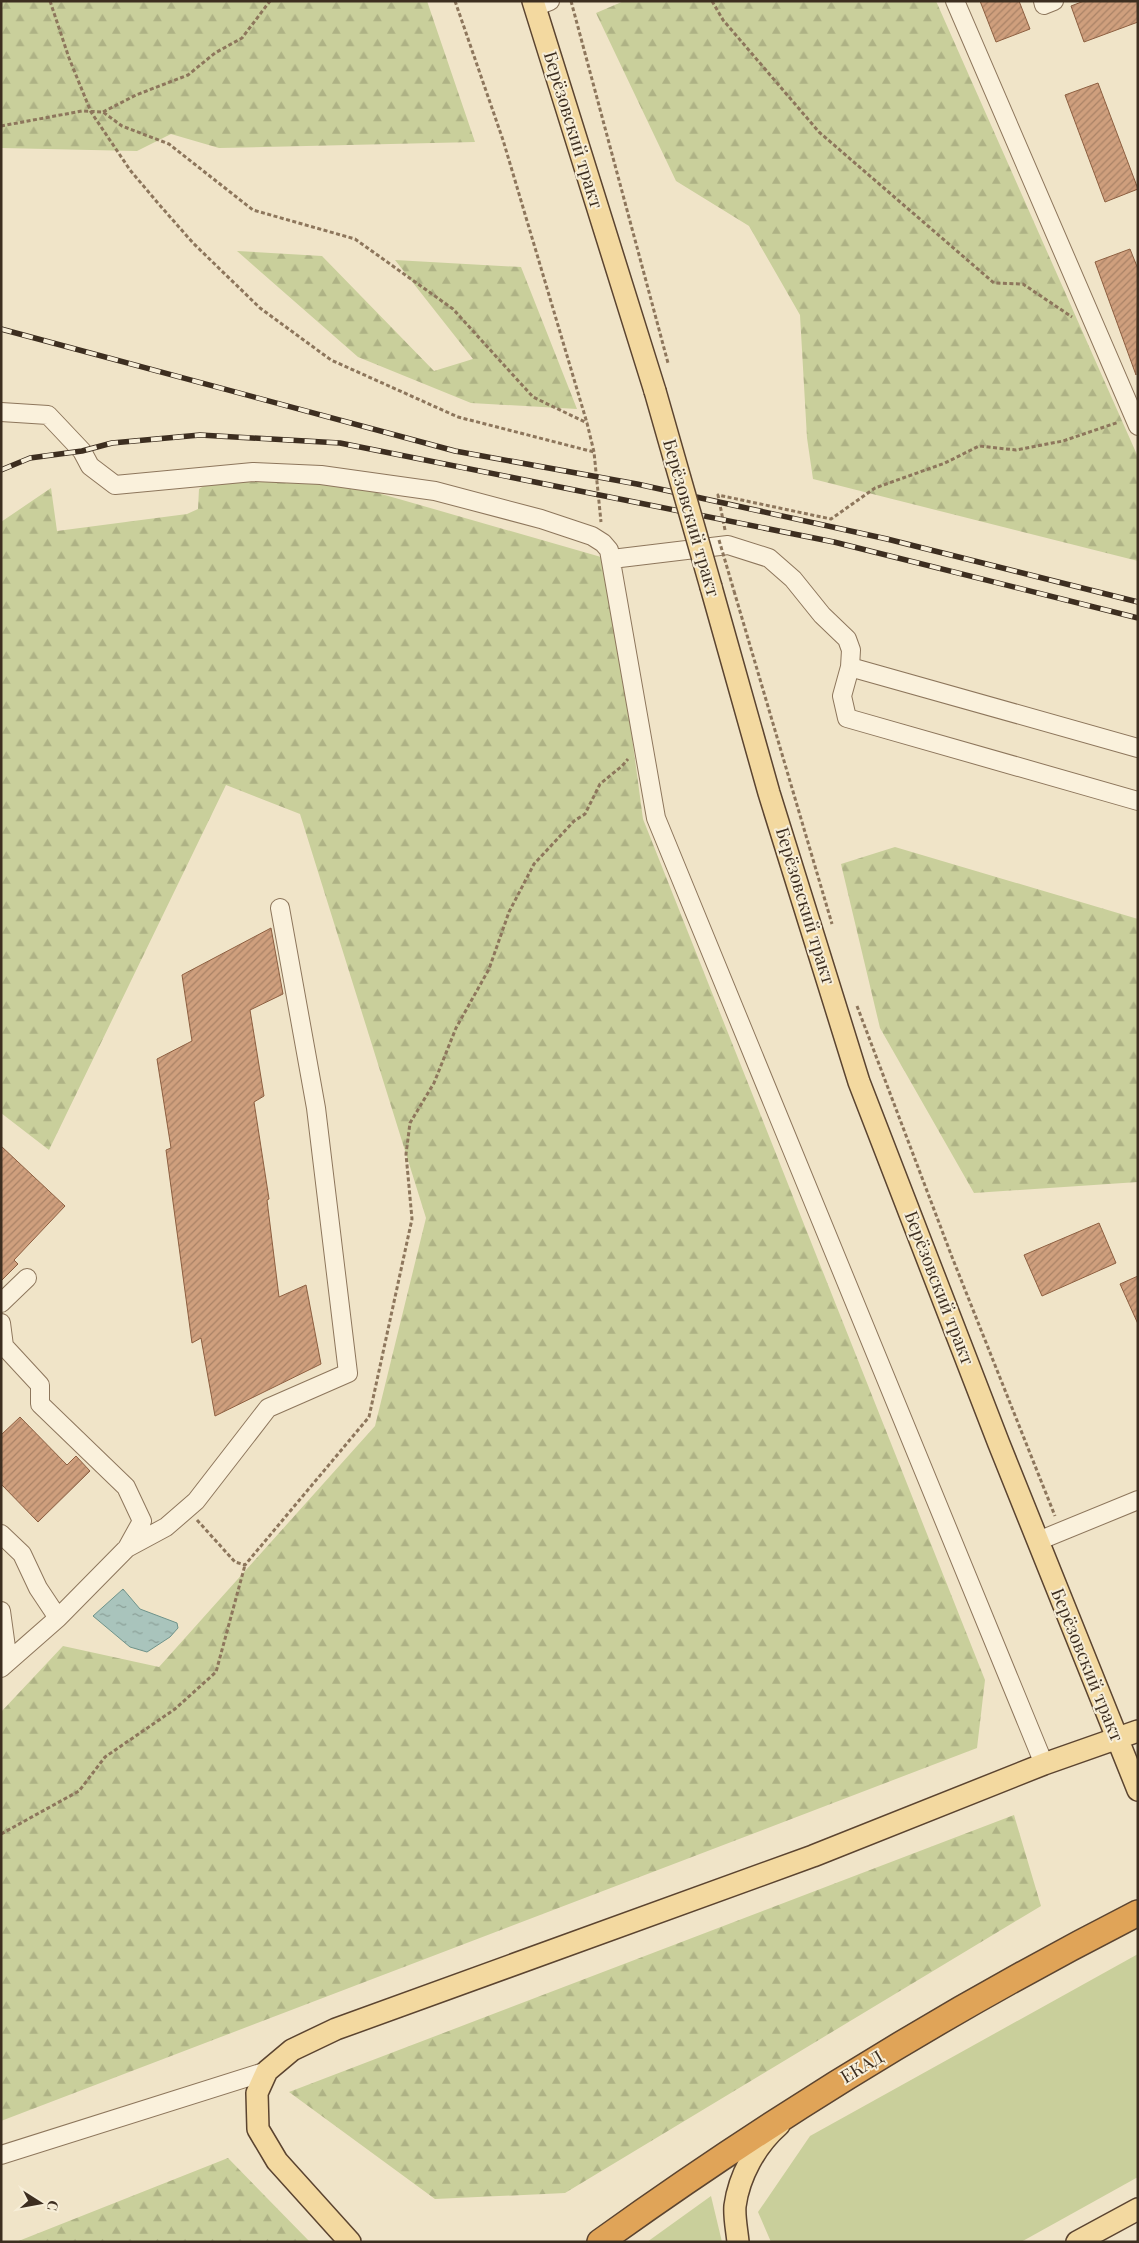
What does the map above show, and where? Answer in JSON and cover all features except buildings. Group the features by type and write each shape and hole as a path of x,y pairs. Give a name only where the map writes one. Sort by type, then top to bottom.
{"highway":[{"name":"ЕКАД","path":"600,2242 656,2201 805,2102 959,2009 1129,1918"}],"main road":[{"name":"Берёзовский тракт","path":"539,3 655,391 769,793 859,1082 1038,1541 1138,1790"},
{"path":"350,2242 276,2161 258,2129 257,2093 267,2071 292,2050 336,2029 814,1856 1044,1764 1138,1731"},
{"path":"738,2242 735,2207 747,2166 772,2131 805,2102"},
{"path":"1077,2242 1138,2209"}],"street":[{"path":"955,1 1137,420"},
{"path":"1043,1 1044,5 1054,1"},
{"path":"1,412 48,415 82,451 90,466 115,485 253,472 320,475 435,492 541,520 592,536 603,543 609,550 656,818 1044,1764"},
{"path":"612,559 728,544 769,558 793,579 822,614 847,639 851,650 850,667 842,696 847,718 1138,801"},
{"path":"850,667 1138,748"},
{"path":"127,1548 166,1526 196,1501 268,1408 348,1373 316,1108 280,908"},
{"path":"1,1303 27,1278"},
{"path":"1,1323 4,1346 40,1385 40,1404 126,1487 142,1521 127,1548 58,1618 4,1665"},
{"path":"1038,1541 1138,1500"},
{"path":"1,1534 22,1554 38,1588 58,1618"},
{"path":"1,1610 4,1665"},
{"path":"1,2155 267,2071"}],"path":[{"path":"50,1 69,58 91,112 130,170 193,243 260,308 331,360 458,416 594,452"},
{"path":"1,126 82,111 103,112 136,95 188,75 215,53 242,38 270,1"},
{"path":"455,1 503,140 587,424 594,452 600,494 603,543"},
{"path":"571,1 670,369"},
{"path":"712,1 723,20 819,132 979,271 994,283 1023,284 1099,335"},
{"path":"103,112 122,126 169,144 253,210 355,239 453,309 533,397 587,424"},
{"path":"728,544 718,495 831,519 875,488 945,463 979,446 1016,450 1064,440 1137,420"},
{"path":"734,591 834,933"},
{"path":"1,1834 79,1790 105,1757 175,1709 216,1672 245,1565 370,1417 412,1218 406,1154 410,1123 434,1082 456,1028 489,969 509,912 534,864 574,822 585,814 600,784 622,766 643,741"},
{"path":"855,999 956,1266 1062,1531"},
{"path":"187,1509 235,1562 245,1565"}],"green space":[{"path":"1,1 427,1 475,142 219,148 171,134 137,151 1,148"},
{"path":"624,1 936,1 1138,457 1138,561 813,479 807,438 800,315 749,226 676,181 596,13"},
{"path":"237,251 322,256 434,371 473,359 395,260 521,267 577,409 471,403 358,357"},
{"path":"276,479 364,489 608,559 643,819 985,1680 977,1748 1,2121 1,1712 63,1646 159,1667 375,1426 426,1218 300,814 226,785 49,1150 1,1113 1,522 51,488 57,531 187,514 198,509 199,489 210,482"},
{"path":"895,847 1138,919 1138,1182 974,1193 880,1028 841,864"},
{"path":"1014,1815 1041,1906 565,2193 435,2199 289,2092"},
{"path":"1138,1954 1138,2177 1021,2242 771,2242 758,2212 810,2136"},
{"path":"228,2158 310,2242 16,2242"},
{"path":"711,2196 722,2242 647,2242"}],"water":[{"path":"123,1589 140,1609 177,1623 178,1628 170,1637 147,1652 130,1647 93,1616"}],"railway":[{"path":"1,329 455,451 637,484 887,539 1138,602"},
{"path":"1,470 30,458 82,451 112,443 200,435 340,443 834,542 1138,618"}]}
